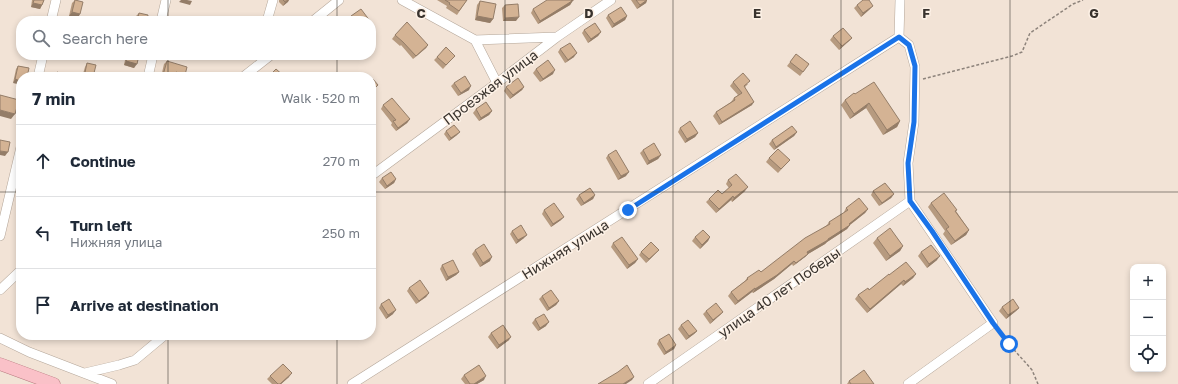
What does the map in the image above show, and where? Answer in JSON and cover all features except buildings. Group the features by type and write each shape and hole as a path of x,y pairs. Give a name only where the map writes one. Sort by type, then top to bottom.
{"main road":[{"path":"0,364 54,384"}],"street":[{"path":"52,16 56,0"},
{"path":"162,16 166,0"},
{"path":"268,16 273,0"},
{"path":"319,16 339,0"},
{"path":"402,0 475,40 557,37"},
{"name":"Проезжая улица","path":"376,172 557,37 611,0"},
{"path":"900,0 899,37 909,45 915,66 914,122 908,163 910,201 932,231 993,323 908,384"},
{"name":"Нижняя улица","path":"352,384 899,37"},
{"path":"475,40 497,82"},
{"path":"39,72 42,60"},
{"path":"149,72 152,60"},
{"path":"249,72 262,60"},
{"path":"0,236 16,169"},
{"name":"улица 40 лет Победы","path":"648,384 910,201"},
{"path":"0,290 16,275"},
{"path":"0,338 29,352 112,384"},
{"path":"85,373 135,360 159,340"}],"path":[{"path":"915,82 1022,52 1030,33 1073,4 1083,0"},
{"path":"993,323 1032,370 1038,384"}],"route":[{"path":"628,210 899,37 909,45 915,66 914,122 908,163 910,201 932,231 993,323 1009,344"}]}
